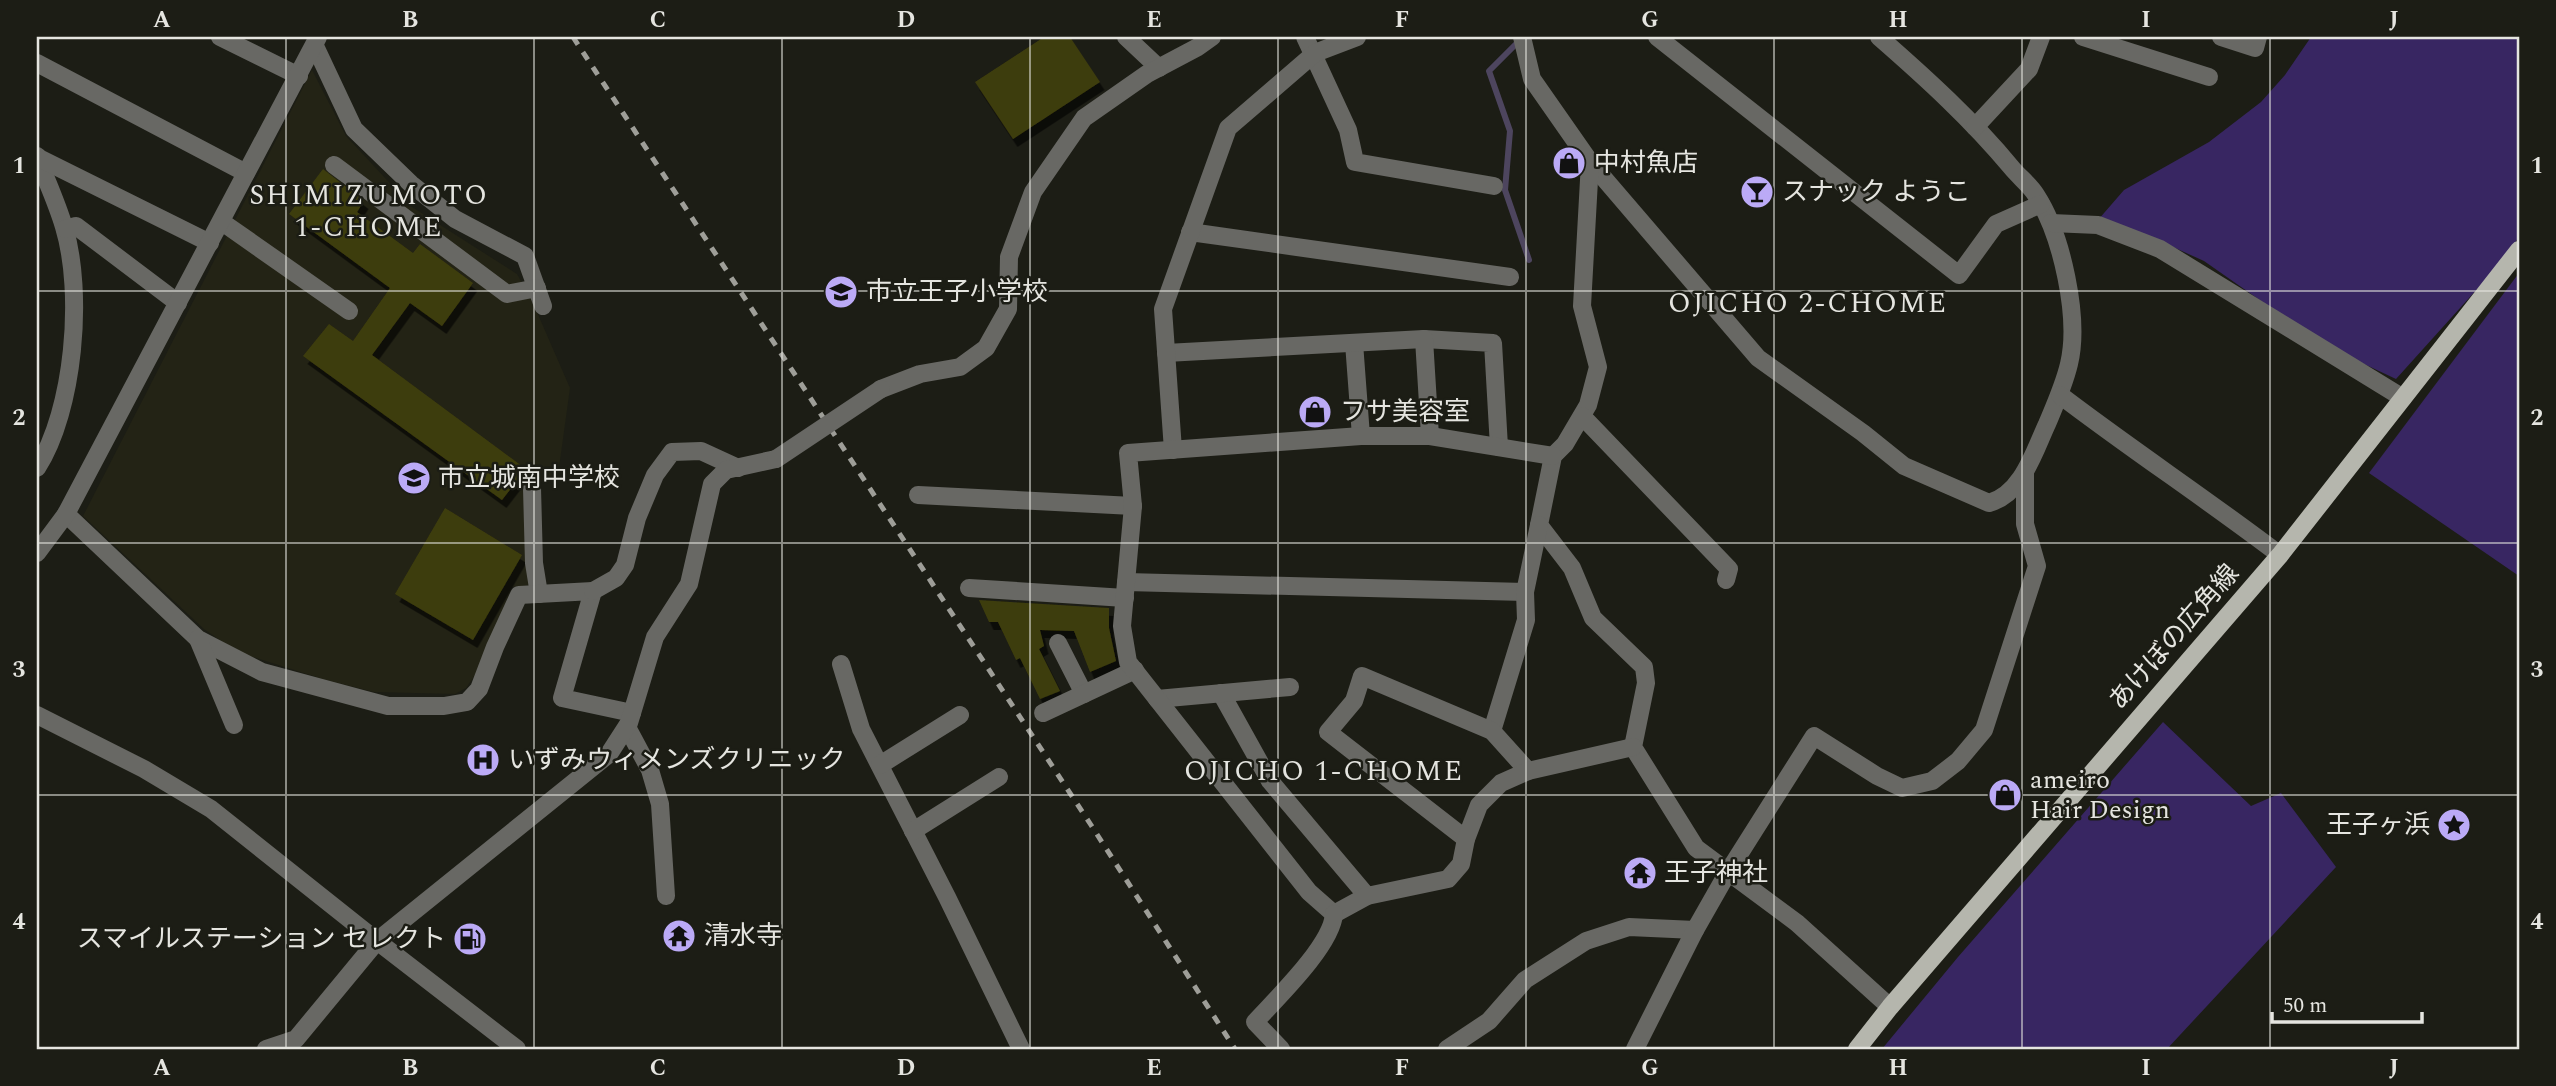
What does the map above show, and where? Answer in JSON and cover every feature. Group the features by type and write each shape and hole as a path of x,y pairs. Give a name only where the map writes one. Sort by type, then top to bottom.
{"main road":[{"name":"あけぼの広角線","path":"1857,1049 1890,1007 2280,555 2519,250"}],"street":[{"path":"220,37 299,76"},
{"path":"266,1049 296,1039 377,941 609,754 630,720 655,637 689,584 712,484 726,470 776,459 881,389 920,374 960,367 986,348 1008,309 1009,257 1033,192 1084,118 1102,103 1212,37"},
{"path":"1305,37 1315,53 1348,130 1355,162 1494,186"},
{"path":"1173,450 1163,309 1227,128 1315,53 1357,37"},
{"path":"1522,37 1532,79 1590,162 1758,358 1905,466 1989,503 2000,500 2025,473 2060,395 2069,362 2072,327 2067,287 2051,223 2036,194 1975,127 1879,37"},
{"path":"1657,37 1959,275 1996,224 2041,204"},
{"path":"1975,127 2029,69 2041,37"},
{"path":"2083,37 2209,77"},
{"path":"2221,37 2255,48 2258,37"},
{"path":"1137,40 1159,68"},
{"path":"37,553 66,514 317,41"},
{"path":"317,41 354,129 411,184 455,219 525,256 540,297 507,294 334,165"},
{"path":"37,63 247,173"},
{"path":"37,157 65,229 75,292 68,384 45,455 37,468"},
{"path":"37,157 210,243"},
{"path":"1492,731 1526,620 1525,592 1553,456 1565,444 1588,405 1598,367 1582,306 1590,162"},
{"path":"222,222 349,311"},
{"path":"2051,223 2098,225 2160,249 2403,398"},
{"path":"65,229 76,226 178,303"},
{"path":"1190,232 1510,277"},
{"path":"1166,353 1424,339 1493,343 1499,447"},
{"path":"1424,339 1430,436"},
{"path":"1354,343 1361,436"},
{"path":"2060,395 2127,446 2219,508 2280,555"},
{"path":"1582,416 1729,569 1726,580"},
{"path":"1281,1049 1255,1022 1305,967 1334,924 1334,914 1309,892 1128,662 1122,626 1133,506 1128,453 1361,436 1430,436 1553,456"},
{"path":"66,514 198,639 262,672 388,706 444,706 467,702 479,690 519,595 593,592 616,578 625,565 641,507 655,475 672,452 701,451 738,468"},
{"path":"1635,1049 1695,930 1728,872 1814,736 1877,776 1902,788 1932,781 1958,761 1984,730 2037,566 2025,524 2025,473"},
{"path":"532,488 534,563 539,594"},
{"path":"918,495 1133,506"},
{"path":"1539,525 1572,568 1593,618 1644,667 1646,683 1633,747 1696,848 1797,923 1890,1007"},
{"path":"969,588 1525,592"},
{"path":"593,592 562,698 630,720"},
{"path":"198,639 234,725"},
{"path":"1058,643 1084,694"},
{"path":"841,664 861,729 1021,1049"},
{"path":"1042,713 1135,670"},
{"path":"1466,839 1328,732 1354,701 1362,676 1492,731 1528,771"},
{"path":"1157,698 1290,687"},
{"path":"1221,693 1270,781 1367,896"},
{"path":"37,715 144,769 211,808 517,1049"},
{"path":"880,765 960,715"},
{"path":"630,720 660,804 666,896"},
{"path":"1334,914 1367,896 1448,879 1461,864 1466,839 1479,805 1501,783 1528,771 1633,747"},
{"path":"913,831 999,777"},
{"path":"1447,1049 1489,1021 1525,980 1586,941 1629,927 1695,930"}],"shaded area":[{"path":"2311,37 2519,37 2519,237 2497,267 2396,379 2347,356 2204,261 2153,238 2098,220 2124,190 2209,142 2261,102 2285,75"},
{"name":"市立城南中学校","path":"312,70 346,136 412,207 517,274 533,303 570,388 558,475 525,489 533,585 512,587 475,675 466,688 455,694 374,692 237,652 204,629 83,516"},
{"path":"2519,273 2519,576 2369,473"},
{"path":"2163,722 2251,806 2281,793 2336,867 2167,1049 1882,1049 1958,957"}],"building":[{"path":"1044,37 1070,37 1100,82 1013,139 975,82"},
{"path":"323,169 364,201 357,212 413,253 420,244 473,283 442,326 410,303 372,355 526,469 502,500 303,356 329,324 353,341 390,288 289,214"},
{"path":"445,508 522,555 473,640 395,594"},
{"path":"979,600 1109,608 1109,628 1116,661 1090,672 1074,631 1040,630 1044,646 1039,649 1060,691 1040,699 1020,658 1016,660 998,622 989,622"}],"waterway":[{"path":"1519,41 1489,71 1510,131 1505,190 1529,260"}],"railway":[{"path":"573,37 1091,825 1235,1049"}],"place":[{"name":"中村魚店","path":"1569,163"},
{"name":"スナック ようこ","path":"1757,192"},
{"name":"市立王子小学校","path":"841,292"},
{"name":"フサ美容室","path":"1315,412"},
{"name":"市立城南中学校","path":"414,478"},
{"name":"いずみウィメンズクリニック","path":"483,760"},
{"name":"ameiro Hair Design","path":"2005,795"},
{"name":"王子ヶ浜","path":"2454,825"},
{"name":"王子神社","path":"1640,873"},
{"name":"清水寺","path":"679,936"},
{"name":"スマイルステーション セレクト","path":"470,939"}],"district":[{"name":"SHIMIZUMOTO 1-CHOME","path":"369,211"},
{"name":"OJICHO 2-CHOME","path":"1808,303"},
{"name":"OJICHO 1-CHOME","path":"1324,771"}]}
